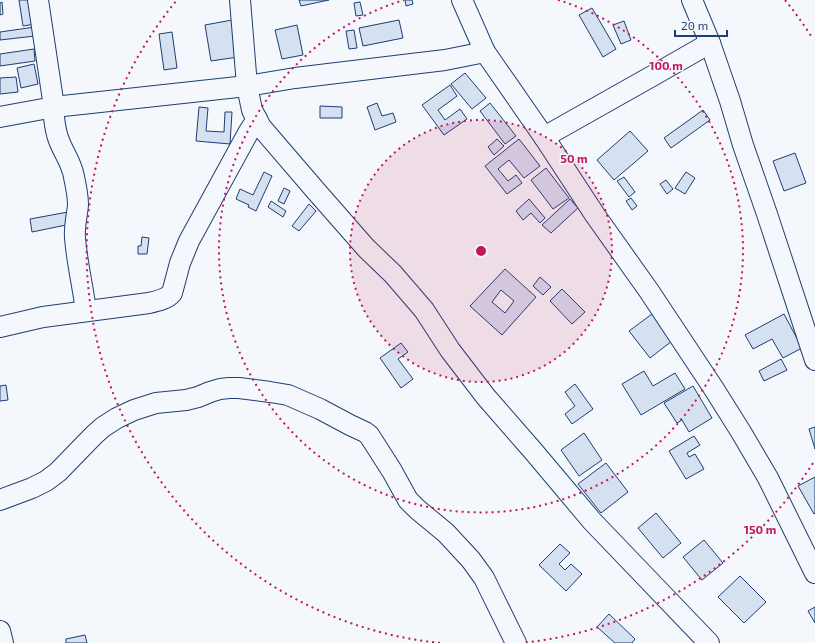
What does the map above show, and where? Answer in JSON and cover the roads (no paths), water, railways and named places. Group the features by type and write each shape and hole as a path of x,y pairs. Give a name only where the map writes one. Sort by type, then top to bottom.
{"street":[{"path":"38,0 54,107 54,121 60,143 71,165 77,191 78,204 75,238 86,311"},
{"path":"240,0 247,86 252,110 261,127 366,248 393,274 424,310 450,350 486,397 592,521 709,643"},
{"path":"462,0 485,52 544,136 595,215 649,291 741,432 768,478 815,573"},
{"path":"692,0 710,43 730,100 743,145 815,360"},
{"path":"544,136 710,43"},
{"path":"0,117 54,107 247,86 295,78 445,60 485,52"},
{"path":"0,327 43,317 149,302 164,299 170,295 172,293 180,263 189,241 257,119"},
{"path":"0,500 46,481 58,472 94,434 117,418 134,410 156,403 186,400 210,392 229,388 270,392 288,396 320,409 369,435 392,471 408,500 446,533 471,560 484,578 516,643"},
{"path":"0,631 3,643"}]}
